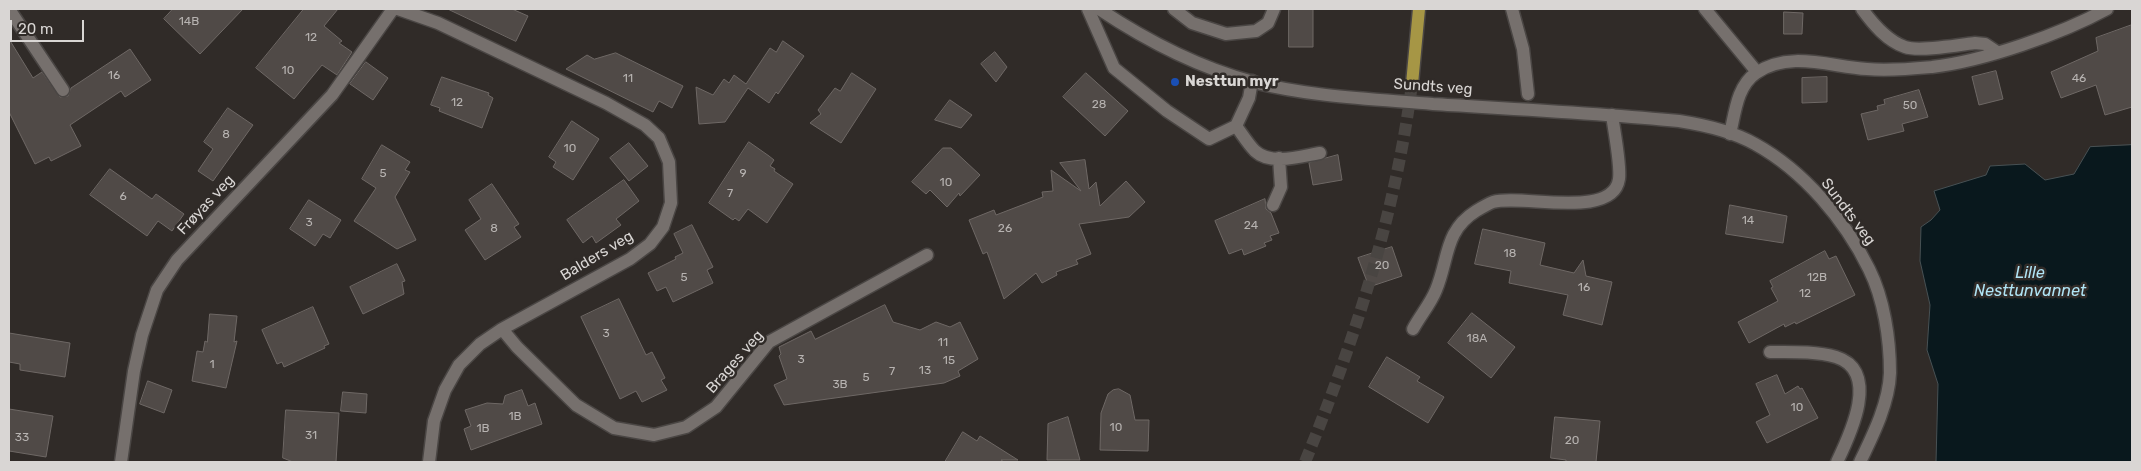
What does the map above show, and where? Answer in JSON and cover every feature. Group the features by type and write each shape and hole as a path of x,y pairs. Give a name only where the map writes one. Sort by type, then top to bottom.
{"main road":[{"path":"1412,84 1419,9"}],"street":[{"path":"9,9 63,90"},
{"name":"Frøyas veg","path":"121,462 134,371 142,335 157,290 177,260 332,95 393,9"},
{"name":"Balders veg","path":"398,9 438,23 606,103 646,125 659,138 670,162 671,203 663,227 650,244 630,259 502,329 480,344 459,365 445,390 434,421 429,462"},
{"path":"1088,9 1114,68 1167,111 1209,139 1236,126 1249,98 1252,82"},
{"name":"Sundts veg","path":"1099,9 1126,27 1171,52 1252,82 1341,97 1612,115 1706,125 1755,144 1781,162 1807,184 1846,232 1870,270 1882,306 1888,341 1890,374 1883,408 1860,462"},
{"path":"1174,9 1192,23 1226,34 1256,31 1268,23 1274,9"},
{"path":"1512,9 1523,49 1528,94"},
{"path":"1705,9 1757,72"},
{"path":"1862,9 1873,24 1894,42 1907,48 1975,43 1985,44 1997,52"},
{"path":"1730,134 1738,100 1745,83 1757,72 1777,64 1798,60 1866,69 1898,70 1934,67 1997,52 2060,31 2108,9"},
{"path":"1413,329 1436,290 1445,253 1458,226 1476,211 1494,202 1586,202 1604,199 1614,191 1619,179 1612,115"},
{"path":"1236,126 1257,152 1271,158 1320,153"},
{"path":"1273,205 1281,187 1279,158"},
{"name":"Brages veg","path":"502,329 517,347 576,405 614,428 654,435 686,427 716,407 769,342 927,255"},
{"path":"1770,352 1796,352 1836,357 1852,367 1859,381 1860,406 1837,462"}],"water":[{"name":"Lille Nesttunvannet","path":"2132,145 2132,462 1936,462 1938,384 1927,350 1930,305 1920,261 1921,227 1940,210 1934,191 1986,175 1990,166 2025,164 2045,180 2074,174 2090,147"}],"building":[{"path":"173,9 243,9 200,54 164,19"},
{"path":"304,9 338,9 324,26 342,41 339,43 352,52 337,75 322,65 294,99 256,68"},
{"path":"448,9 512,9 528,16 516,41"},
{"path":"1289,9 1313,9 1313,47 1289,47"},
{"path":"1784,12 1803,13 1802,34 1784,34"},
{"path":"2132,25 2132,107 2105,115 2096,85 2061,98 2051,72 2098,51 2096,38"},
{"path":"9,39 33,78 42,72 60,97 68,96 71,88 130,49 151,80 125,97 121,91 70,125 81,146 51,161 49,157 35,164 9,112"},
{"path":"783,41 804,56 778,94 776,92 769,103 748,88 725,122 699,124 696,87 713,95 724,79 729,83 734,75 746,84 770,48 776,52"},
{"path":"995,52 1007,67 996,82 981,64"},
{"path":"616,53 683,86 672,108 659,101 653,112 566,69 587,55 594,59"},
{"path":"366,62 388,78 373,100 350,84"},
{"path":"1996,71 2003,99 1979,105 1972,77"},
{"path":"852,73 876,89 841,143 810,123 821,114 818,110 835,88 840,91"},
{"path":"1086,73 1128,111 1105,136 1063,97"},
{"path":"442,77 489,93 488,95 493,98 482,128 439,111 440,108 431,105"},
{"path":"1827,77 1827,102 1802,103 1802,78"},
{"path":"1919,90 1928,117 1902,124 1904,131 1868,140 1861,114 1878,110 1877,106 1885,104 1884,100"},
{"path":"950,100 972,115 961,128 935,120"},
{"path":"228,108 253,125 213,181 198,171 213,149 204,142"},
{"path":"572,121 599,139 573,180 553,167 556,162 549,157"},
{"path":"749,142 774,160 770,166 793,184 767,223 748,209 739,221 735,218 733,220 709,203"},
{"path":"629,143 648,166 629,181 610,158"},
{"path":"382,145 410,162 405,170 410,172 395,197 416,240 397,249 354,221 376,188 362,179"},
{"path":"943,148 951,148 980,175 960,196 959,193 947,207 930,190 926,194 912,182"},
{"path":"1338,155 1342,180 1313,185 1309,163"},
{"path":"1085,160 1089,189 1096,182 1100,206 1126,181 1145,202 1129,217 1079,224 1091,254 1076,260 1078,264 1056,272 1057,275 1042,283 1036,273 1004,299 987,252 983,254 969,220 994,210 996,215 1043,197 1042,192 1053,191 1051,170 1081,191 1060,163"},
{"path":"110,169 152,199 156,194 184,214 172,231 158,221 147,236 90,195"},
{"path":"624,180 639,201 616,219 621,225 596,243 592,236 583,243 567,220"},
{"path":"492,184 519,224 514,227 521,237 485,260 465,230 481,219 469,200"},
{"path":"1265,199 1266,209 1271,213 1279,233 1270,236 1272,240 1264,243 1266,246 1244,255 1242,249 1229,254 1215,221"},
{"path":"309,200 341,220 330,238 323,234 315,246 290,229"},
{"path":"1730,205 1787,216 1783,243 1726,234"},
{"path":"692,225 713,267 707,270 713,283 673,302 666,287 657,291 648,273 676,259 675,257 683,253 674,234"},
{"path":"1483,229 1545,243 1540,265 1574,273 1583,260 1586,276 1612,282 1602,325 1563,315 1568,295 1509,283 1511,271 1475,264"},
{"path":"1392,247 1402,276 1369,287 1358,258"},
{"path":"1825,251 1829,259 1836,256 1855,295 1796,324 1795,322 1785,327 1784,324 1749,343 1738,322 1778,301 1771,288 1773,287 1770,281"},
{"path":"397,264 405,281 402,282 404,294 363,314 350,287"},
{"path":"619,299 646,355 652,352 665,378 661,380 667,390 642,402 636,391 620,399 581,317"},
{"path":"885,305 893,322 920,330 936,322 950,327 960,322 978,359 958,371 960,376 944,383 784,405 774,385 787,379 779,356 781,354 779,347 811,331 815,339"},
{"path":"313,307 329,344 324,346 325,348 284,367 282,362 277,364 262,330"},
{"path":"1472,313 1515,347 1491,378 1448,343"},
{"path":"210,314 237,316 234,342 237,341 226,388 192,381 197,351 203,352 205,341 207,342"},
{"path":"9,333 70,343 65,377 20,370 20,364 9,362"},
{"path":"1387,357 1420,377 1417,381 1444,397 1428,423 1369,387"},
{"path":"1777,375 1785,394 1798,386 1800,389 1802,388 1818,418 1767,443 1756,422 1770,415 1756,384"},
{"path":"148,381 172,390 164,413 140,404"},
{"path":"1119,389 1130,395 1135,420 1149,420 1148,451 1100,450 1101,413 1108,394 1113,390"},
{"path":"522,390 528,406 535,403 542,424 471,450 464,429 471,426 465,410 487,403 503,404 505,396"},
{"path":"343,392 367,394 366,413 341,411"},
{"path":"9,409 53,416 46,457 9,451"},
{"path":"286,410 339,413 336,462 293,462 283,458"},
{"path":"1068,417 1080,460 1047,460 1048,424"},
{"path":"1555,417 1600,421 1596,462 1566,462 1566,460 1551,458"},
{"path":"963,432 977,441 980,436 1018,460 1001,460 1004,462 945,462"}],"tunnel":[{"path":"1305,462 1340,370 1371,277 1395,182 1412,84"}],"place":[{"name":"Nesttun myr","path":"1175,82"}]}
